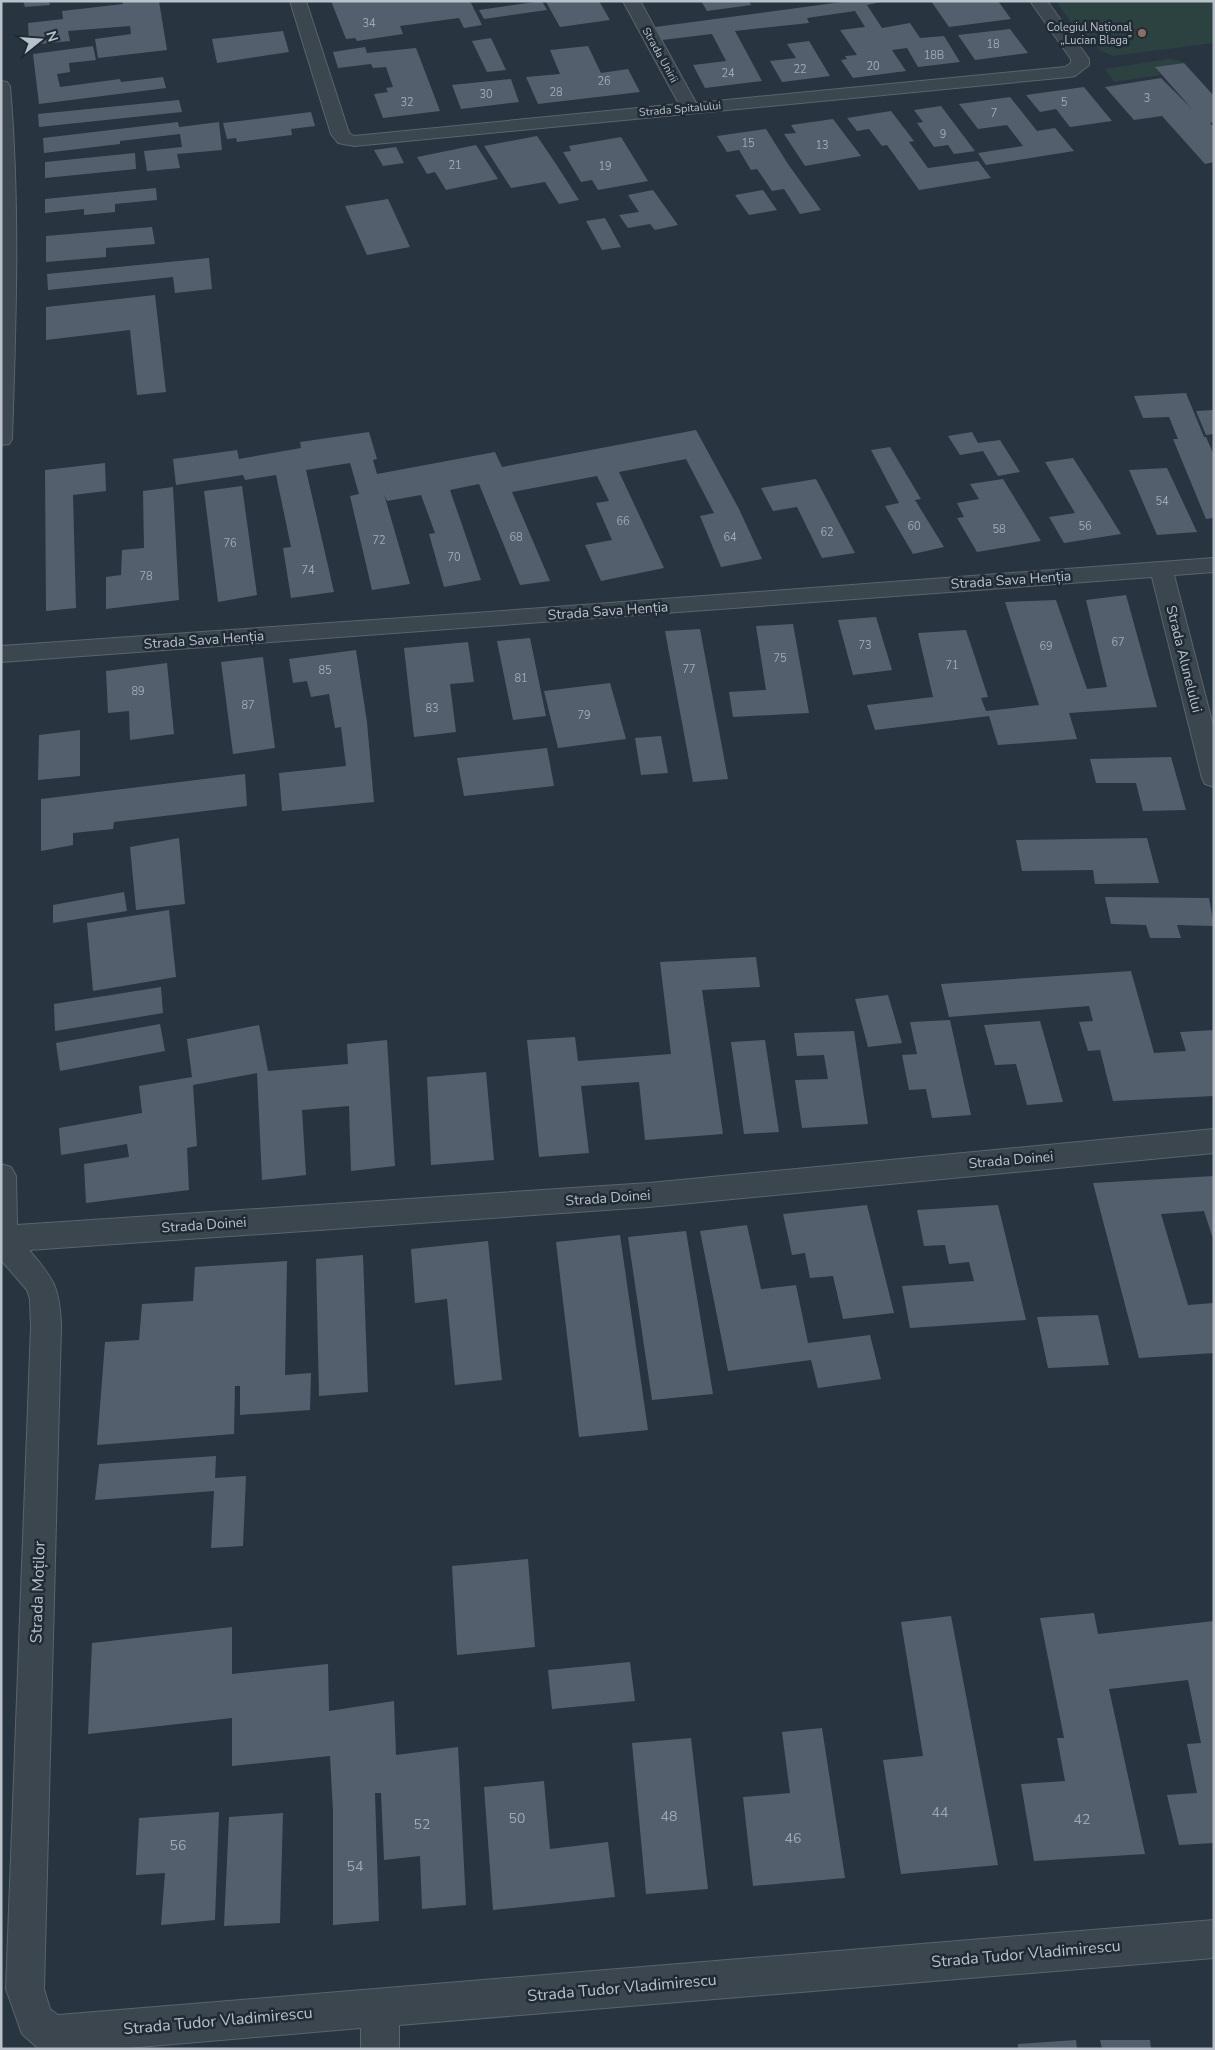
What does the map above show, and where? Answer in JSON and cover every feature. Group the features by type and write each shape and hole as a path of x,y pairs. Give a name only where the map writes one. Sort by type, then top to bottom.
{"street":[{"name":"Strada Spitalului","path":"298,1 340,134 344,139 354,141 1069,72 1078,69 1080,59 1038,1"},
{"name":"Strada Unirii","path":"631,1 690,108"},
{"path":"1,86 6,156 6,311 1,439"},
{"name":"Strada Sava Henția","path":"1,654 489,620 1214,565"},
{"name":"Strada Alunelului","path":"1162,568 1214,778"},
{"name":"Strada Doinei","path":"2,1239 649,1195 1214,1141"},
{"path":"1,1176 2,1239"},
{"name":"Strada Moților","path":"2,1239 39,1283 45,1299 46,1327 26,1989 36,2020"},
{"name":"Strada Tudor Vladimirescu","path":"36,2020 52,2035 1214,1939"},
{"path":"380,2008 380,2049"}],"green space":[{"name":"Colegiul Național „Lucian Blaga”","path":"1056,1 1214,1 1214,43 1113,56 1101,51 1086,34 1080,35"},
{"path":"1168,59 1184,63 1155,67 1161,75 1114,82 1105,69"}],"building":[{"path":"23,1 49,1 50,5 25,7"},
{"path":"122,1 159,1 167,50 98,58 95,39 131,34 130,26 68,31 70,41 29,45 28,23 63,19 62,11 123,4"},
{"path":"331,1 470,1 482,25 464,28 459,18 400,26 403,34 357,41 355,38 346,39"},
{"path":"542,1 547,10 484,19 479,10"},
{"path":"599,1 610,20 560,27 546,2"},
{"path":"701,1 749,1 751,5 707,11"},
{"path":"849,1 885,1 867,5 882,28 910,23 920,38 944,36 960,62 918,67 907,48 892,50 906,71 853,78 841,60 847,59 845,56 857,55 840,30 865,27 855,11 807,18 809,23 735,31 762,81 705,88 693,65 726,61 712,34 662,40 655,27"},
{"path":"931,1 998,1 1011,19 949,27"},
{"path":"1010,29 1028,53 975,60 958,35"},
{"path":"283,31 289,52 217,63 212,39"},
{"path":"491,38 506,70 487,72 472,41"},
{"path":"809,41 830,76 782,82 770,61 796,58 787,44"},
{"path":"93,46 96,60 69,63 70,72 57,74 60,87 120,79 121,82 163,77 166,88 39,104 33,54"},
{"path":"588,46 601,73 628,69 640,92 538,104 526,77 560,74 550,50"},
{"path":"365,47 367,53 416,48 440,111 383,118 374,94 388,92 386,88 393,87 386,67 373,68 371,64 338,68 333,52"},
{"path":"1184,63 1214,96 1214,122 1210,123 1214,127 1214,162 1205,164 1162,116 1134,120 1105,87 1161,78 1192,109 1155,67"},
{"path":"511,79 519,102 461,109 452,85"},
{"path":"1084,87 1112,121 1070,127 1056,109 1040,112 1026,95"},
{"path":"1010,97 1037,131 1055,128 1074,151 986,165 978,153 1023,146 1007,125 978,129 959,104"},
{"path":"179,100 182,112 39,127 38,114"},
{"path":"941,106 975,151 954,154 948,145 934,147 917,123 923,122 914,110"},
{"path":"891,111 914,141 909,142 928,168 978,161 991,178 919,190 887,145 882,146 869,129 857,131 847,118"},
{"path":"311,112 315,126 291,129 292,135 237,142 236,138 227,139 223,123"},
{"path":"833,119 861,156 805,166 784,134 796,133 791,125"},
{"path":"178,122 179,127 219,122 222,150 177,154 180,168 147,171 144,151 182,147 180,134 120,141 120,144 44,153 43,138"},
{"path":"766,129 821,210 800,214 784,189 772,191 757,169 751,170 739,150 727,152 717,136"},
{"path":"537,136 579,200 559,204 545,182 511,188 484,146"},
{"path":"621,137 648,181 598,190 592,180 581,182 563,152 571,151 569,146"},
{"path":"476,145 498,179 446,190 435,172 427,174 417,157"},
{"path":"396,147 404,163 383,166 374,150"},
{"path":"135,153 136,169 45,178 45,162"},
{"path":"156,188 157,200 115,204 115,212 84,215 84,209 45,213 45,199"},
{"path":"653,190 678,225 655,230 650,224 628,228 619,215 639,212 628,195"},
{"path":"763,190 777,210 749,215 735,195"},
{"path":"388,199 410,247 367,255 345,206"},
{"path":"605,218 621,247 602,250 586,221"},
{"path":"152,227 155,244 106,248 106,257 46,262 46,236"},
{"path":"209,258 212,289 175,293 173,277 48,290 47,274"},
{"path":"155,295 166,392 137,395 130,330 46,340 46,307"},
{"path":"1186,393 1204,437 1206,437 1214,455 1214,518 1206,519 1173,439 1178,439 1169,417 1143,418 1134,396"},
{"path":"1214,410 1214,434 1206,435 1196,411"},
{"path":"696,430 739,509 762,559 721,567 700,516 714,513 686,459 619,472 664,568 601,581 585,545 612,540 596,503 609,501 597,476 512,492 550,581 520,585 479,484 450,490 481,580 444,587 429,534 435,533 421,495 387,501 384,494 410,584 372,590 350,496 359,494 350,463 306,470 334,592 291,598 283,548 291,547 276,475 245,480 243,475 176,485 173,459 237,450 239,459 301,448 300,442 369,432 377,459 373,460 377,474 495,452 502,467"},
{"path":"972,432 978,443 1000,440 1020,472 998,476 983,451 960,455 948,436"},
{"path":"890,447 921,499 915,500 944,547 913,554 885,506 899,503 871,450"},
{"path":"1073,458 1121,534 1064,543 1049,517 1075,513 1045,462"},
{"path":"105,463 106,491 73,495 76,608 46,611 45,470"},
{"path":"1167,468 1197,532 1157,535 1129,470"},
{"path":"816,479 855,553 822,558 797,507 773,511 761,488"},
{"path":"1003,479 1041,541 977,552 957,518 964,517 957,503 979,499 970,484"},
{"path":"242,486 257,595 218,602 204,491"},
{"path":"173,487 179,600 106,609 106,577 121,575 122,550 144,548 143,491"},
{"path":"1126,595 1157,707 1069,713 1077,739 998,745 989,716 875,730 867,705 933,697 918,633 966,630 988,697 981,698 986,711 1039,705 1005,602 1056,600 1087,689 1107,687 1086,600"},
{"path":"876,617 892,670 853,675 838,620"},
{"path":"793,624 809,713 733,717 729,692 766,690 756,626"},
{"path":"700,629 728,779 693,782 665,631"},
{"path":"530,638 546,716 513,720 497,641"},
{"path":"468,642 474,682 450,684 456,732 414,737 404,648"},
{"path":"356,650 367,722 374,802 282,811 279,773 346,766 341,727 335,728 329,694 311,697 307,681 293,683 289,659"},
{"path":"263,657 275,748 233,754 221,662"},
{"path":"167,663 174,734 130,740 129,711 108,713 106,671"},
{"path":"610,683 626,739 558,748 544,691"},
{"path":"80,730 80,776 38,780 39,735"},
{"path":"661,736 668,773 641,775 635,738"},
{"path":"547,748 554,786 464,796 457,758"},
{"path":"1171,757 1186,810 1143,811 1136,783 1096,783 1090,759"},
{"path":"245,774 247,806 114,822 113,829 73,833 73,845 41,851 41,799"},
{"path":"179,838 185,904 136,910 130,847"},
{"path":"1147,838 1159,883 1095,884 1093,870 1022,871 1016,840"},
{"path":"124,892 127,911 53,923 53,905"},
{"path":"1105,897 1209,898 1214,926 1177,925 1181,938 1150,938 1146,925 1111,924"},
{"path":"169,910 176,977 93,991 87,923"},
{"path":"756,957 760,987 702,990 723,1134 645,1140 639,1082 581,1086 589,1153 539,1157 527,1040 575,1037 578,1061 671,1054 660,962"},
{"path":"1131,971 1154,1053 1186,1051 1180,1032 1214,1030 1214,1096 1113,1101 1100,1050 1088,1051 1079,1022 1093,1021 1089,1006 949,1017 941,984"},
{"path":"161,987 163,1013 55,1031 54,1004"},
{"path":"888,995 902,1043 868,1047 855,999"},
{"path":"950,1020 971,1115 932,1118 926,1089 909,1090 902,1055 917,1054 910,1022"},
{"path":"1040,1021 1063,1102 1027,1105 1016,1064 995,1065 984,1025"},
{"path":"160,1024 165,1051 60,1071 56,1043"},
{"path":"259,1025 268,1071 348,1064 347,1044 387,1040 395,1166 351,1171 349,1106 302,1110 306,1175 262,1180 257,1073 193,1085 197,1146 187,1148 189,1190 86,1203 84,1164 129,1157 127,1144 61,1155 59,1128 142,1113 139,1086 192,1077 187,1039"},
{"path":"854,1031 868,1124 802,1128 795,1080 828,1079 824,1055 797,1056 794,1033"},
{"path":"765,1040 779,1132 744,1134 731,1042"},
{"path":"486,1072 494,1160 431,1165 427,1077"},
{"path":"1214,1176 1214,1242 1204,1211 1161,1214 1188,1305 1214,1303 1214,1353 1139,1358 1093,1183"},
{"path":"867,1205 894,1313 843,1319 833,1276 810,1278 805,1253 792,1255 783,1214"},
{"path":"998,1205 1026,1320 910,1328 902,1286 974,1281 969,1262 949,1264 945,1245 924,1246 917,1210"},
{"path":"747,1225 761,1289 796,1285 808,1343 870,1335 881,1379 818,1388 811,1360 728,1371 700,1231"},
{"path":"686,1231 713,1394 652,1400 628,1237"},
{"path":"620,1235 648,1430 579,1437 556,1242"},
{"path":"488,1241 502,1380 455,1385 447,1299 415,1303 411,1249"},
{"path":"363,1255 368,1392 319,1396 316,1259"},
{"path":"287,1261 285,1375 311,1373 310,1410 240,1415 240,1386 235,1386 234,1434 97,1445 105,1342 139,1340 142,1304 193,1301 195,1267"},
{"path":"1098,1315 1109,1365 1048,1368 1037,1317"},
{"path":"216,1456 215,1478 246,1476 243,1546 211,1548 214,1491 95,1500 99,1464"},
{"path":"528,1559 535,1647 457,1655 452,1566"},
{"path":"1094,1613 1098,1634 1214,1621 1214,1843 1179,1845 1167,1795 1197,1793 1187,1744 1201,1743 1188,1680 1109,1689 1145,1854 1034,1861 1021,1784 1065,1781 1057,1738 1064,1738 1040,1618"},
{"path":"951,1616 998,1865 901,1874 883,1760 923,1756 901,1622"},
{"path":"232,1627 232,1674 328,1664 329,1711 394,1701 396,1755 458,1747 466,1905 422,1909 420,1856 384,1860 381,1793 375,1793 379,1921 333,1925 333,1811 330,1756 232,1766 232,1718 88,1734 92,1643"},
{"path":"630,1662 635,1701 552,1709 548,1670"},
{"path":"822,1728 845,1878 753,1886 743,1797 790,1793 782,1732"},
{"path":"691,1738 708,1889 646,1894 632,1743"},
{"path":"544,1781 550,1849 608,1842 615,1897 493,1910 484,1787"},
{"path":"219,1812 215,1920 161,1925 165,1873 136,1875 139,1818"},
{"path":"283,1813 280,1923 224,1926 229,1817"},
{"path":"1076,2040 1077,2049 1018,2049 1018,2044"},
{"path":"1100,2040 1150,2040 1151,2049 1102,2049"}],"place":[{"name":"Colegiul Național „Lucian Blaga”","path":"1142,33"}]}
